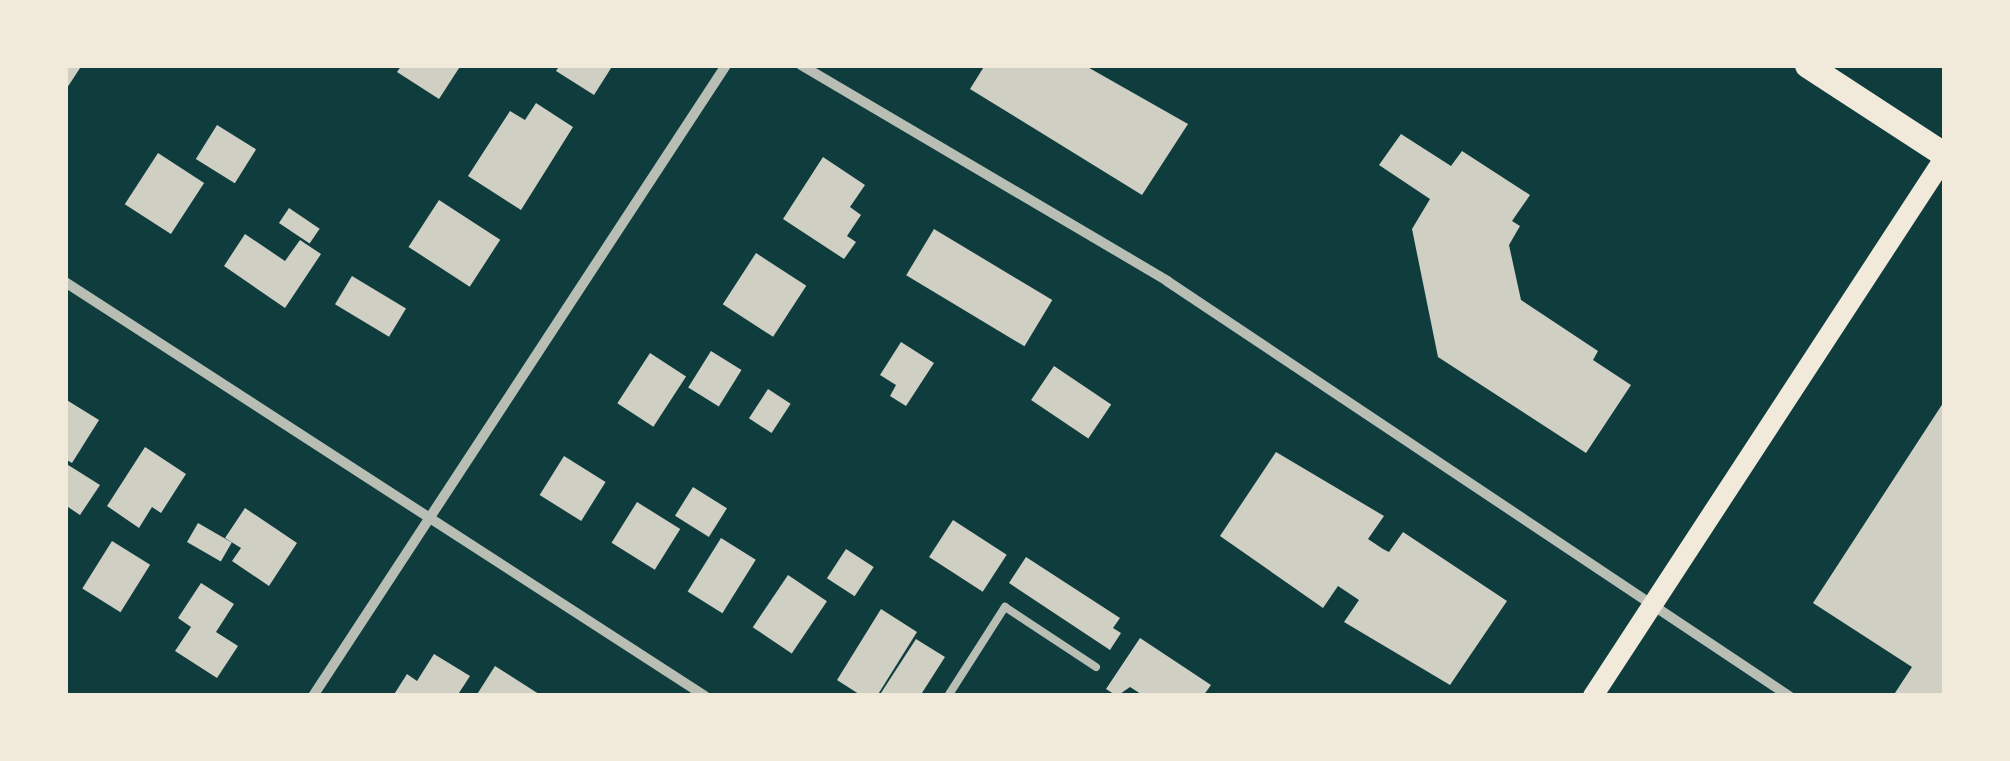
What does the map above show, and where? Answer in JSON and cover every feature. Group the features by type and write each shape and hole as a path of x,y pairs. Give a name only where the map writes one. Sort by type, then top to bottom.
{"main road":[{"path":"1593,696 1945,156 1806,65"}],"street":[{"path":"313,696 726,65"},
{"path":"801,65 1167,281 1789,696"},
{"path":"65,282 705,696"}],"lane":[{"path":"948,696 1005,607 1096,667"}],"building":[{"path":"65,65 82,65 65,91"},
{"path":"402,65 461,65 439,99 397,72"},
{"path":"560,65 613,65 594,95 556,71"},
{"path":"985,65 1084,65 1188,124 1142,195 970,89"},
{"path":"536,103 573,127 521,210 468,176 510,111 525,120"},
{"path":"217,125 256,149 235,183 196,159"},
{"path":"1401,134 1451,166 1462,151 1530,195 1512,221 1520,226 1509,245 1521,300 1598,351 1593,360 1631,385 1586,453 1438,357 1412,229 1430,199 1379,165"},
{"path":"158,153 204,183 171,234 125,204"},
{"path":"823,157 865,185 850,207 861,215 847,236 856,242 844,259 783,219"},
{"path":"439,200 500,240 470,287 409,247"},
{"path":"289,208 320,229 310,244 279,223"},
{"path":"934,229 1052,300 1024,346 906,275"},
{"path":"245,234 285,261 300,240 321,254 285,308 224,266"},
{"path":"756,253 806,286 773,337 723,304"},
{"path":"352,276 406,308 389,337 335,304"},
{"path":"901,342 934,363 906,406 890,396 896,385 880,375"},
{"path":"711,351 742,370 719,407 688,387"},
{"path":"650,353 686,376 653,427 617,403"},
{"path":"1054,366 1111,405 1088,439 1031,400"},
{"path":"768,389 791,404 772,433 749,418"},
{"path":"65,399 99,420 72,463 65,459"},
{"path":"1945,400 1945,696 1893,696 1912,667 1813,603"},
{"path":"145,447 186,474 161,513 152,507 139,528 107,506"},
{"path":"1276,452 1384,516 1368,539 1383,549 1389,552 1403,532 1507,601 1450,685 1344,622 1359,600 1338,586 1323,608 1220,536"},
{"path":"564,456 606,482 581,521 540,495"},
{"path":"65,463 100,485 80,515 65,505"},
{"path":"693,487 727,508 709,537 675,516"},
{"path":"637,502 680,529 655,570 612,543"},
{"path":"245,508 297,543 269,586 232,561 241,548 225,538"},
{"path":"953,520 1007,555 983,592 929,557"},
{"path":"198,523 232,542 221,562 187,542"},
{"path":"721,538 756,560 722,613 688,591"},
{"path":"112,541 150,565 120,612 82,588"},
{"path":"846,549 874,567 855,596 827,578"},
{"path":"1026,557 1120,618 1113,628 1121,633 1110,650 1009,583"},
{"path":"788,575 827,601 792,654 753,627"},
{"path":"201,583 234,604 216,632 238,646 217,678 175,651 191,627 178,618"},
{"path":"881,609 917,632 877,696 862,696 837,680"},
{"path":"1140,638 1211,685 1203,696 1144,696 1130,687 1117,696 1106,689"},
{"path":"916,639 945,657 920,696 879,696"},
{"path":"434,654 470,676 457,696 393,696 407,674 417,681"},
{"path":"495,666 542,696 476,696"}]}
